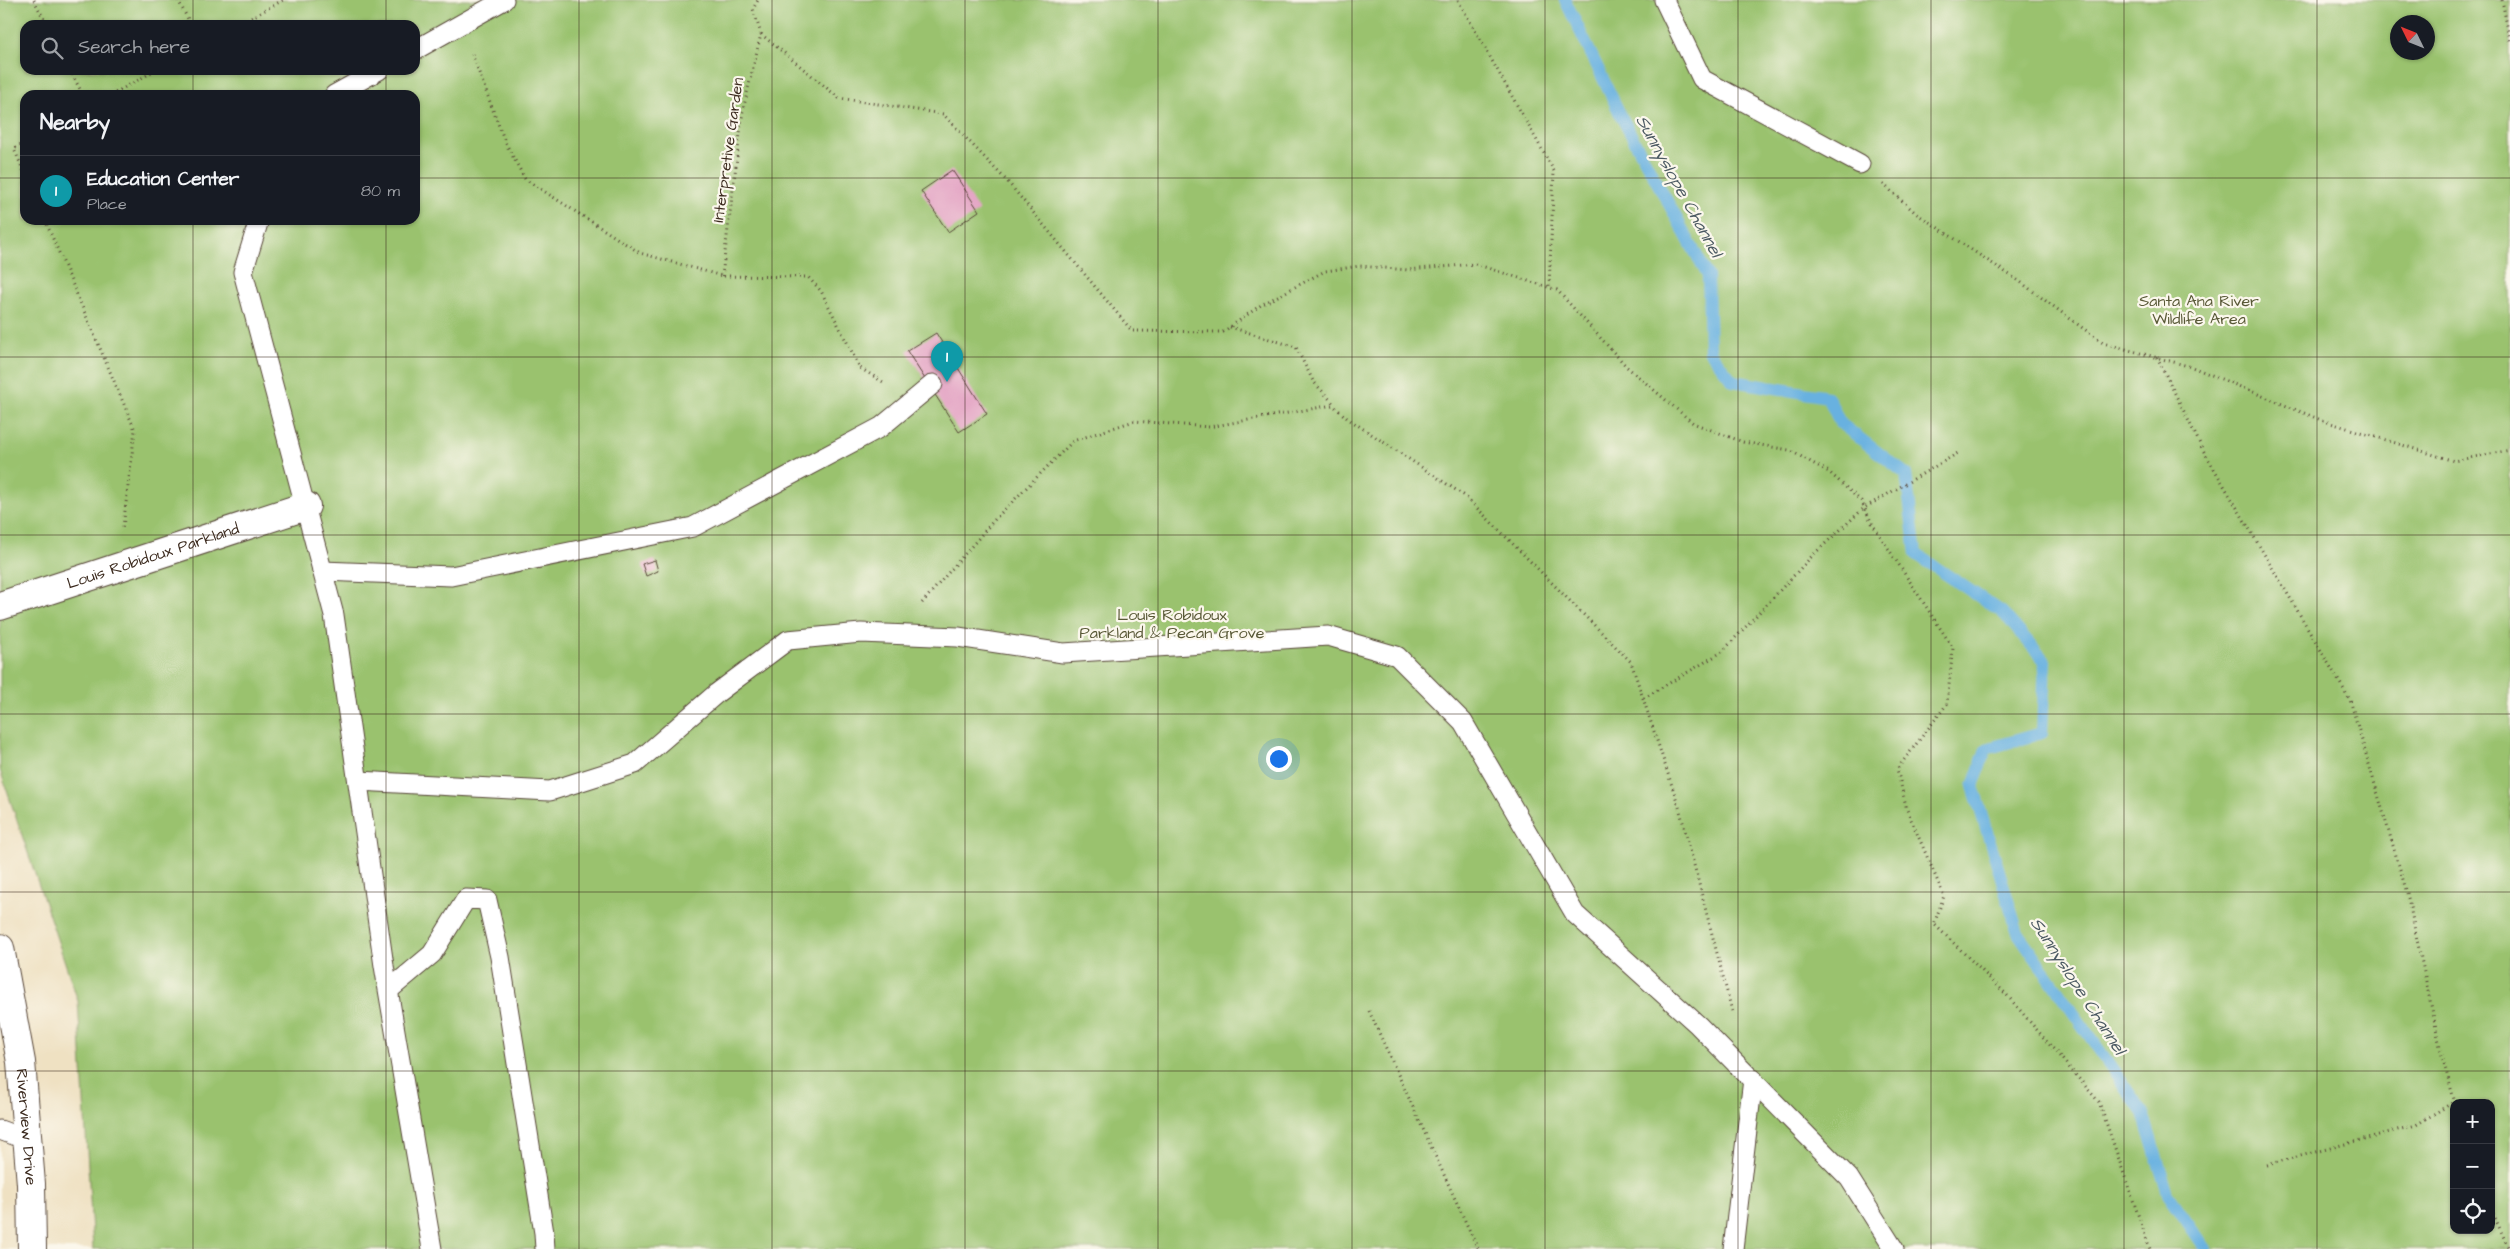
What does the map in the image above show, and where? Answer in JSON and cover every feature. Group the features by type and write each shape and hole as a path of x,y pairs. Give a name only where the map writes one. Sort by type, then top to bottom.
{"street":[{"name":"Louis Robidoux Parkland","path":"0,606 306,506"},
{"name":"Riverview Drive","path":"0,948 21,1062 31,1184 32,1249"}],"lane":[{"path":"420,47 504,0"},
{"path":"1664,0 1702,78 1860,164"},
{"path":"343,90 370,75"},
{"path":"258,225 244,272 334,615 389,990 432,1249"},
{"path":"322,571 450,576 693,527 881,427 933,384"},
{"path":"358,782 550,791 635,764 716,693 788,640 861,632 958,637 1063,653 1328,636 1397,656 1463,722 1575,914 1698,1025 1849,1178 1894,1249"},
{"path":"389,990 432,954 466,899 487,900 500,956 545,1249"},
{"path":"1733,1249 1753,1079"},
{"path":"0,1130 27,1140"}],"path":[{"path":"34,0 44,20"},
{"path":"178,0 188,20"},
{"path":"247,20 283,0"},
{"path":"758,0 753,9 761,34 839,98 943,114 1007,181 1132,331 1223,332 1261,305 1325,271 1360,266 1408,270 1475,264 1557,290 1627,367 1692,423 1743,442 1789,450 1830,472 1860,501 1953,648 1947,704 1897,769 1907,810 1944,896 1934,924 2006,994 2099,1102 2150,1249"},
{"path":"1458,0 1554,171 1549,288"},
{"path":"2502,0 2510,41"},
{"path":"464,22 474,66 505,142 525,179 640,253 722,276 808,277 821,291 860,368 885,383 933,384"},
{"name":"Interpretive Garden","path":"722,276 742,110 761,34"},
{"path":"73,75 80,90"},
{"path":"120,90 147,75"},
{"path":"20,146 14,149 20,163"},
{"path":"1860,164 1916,214 2019,281 2103,342 2192,366 2321,420 2454,461 2510,450"},
{"path":"47,225 135,430 119,567"},
{"path":"1230,327 1296,347 1313,381 1346,418"},
{"path":"2157,357 2203,450 2350,700 2407,893 2442,1056 2454,1099"},
{"path":"894,634 996,518 1073,441 1134,421 1209,427 1333,405 1346,418 1465,496 1631,662 1679,807 1733,1016"},
{"path":"1644,698 1722,652 1814,554 1864,508 1958,453"},
{"path":"1369,1012 1478,1249"},
{"path":"2267,1165 2416,1124 2450,1105"},
{"path":"2495,1218 2509,1249"}],"green space":[{"name":"Louis Robidoux Parkland & Pecan Grove","path":"0,0 2510,0 2510,1249 93,1249 78,1001 0,770"}],"building":[{"path":"952,170 979,211 948,232 921,191"},
{"path":"936,333 987,414 959,432 907,351"},
{"path":"655,560 658,571 646,576 642,564"}],"waterway":[{"name":"Sunnyslope Channel","path":"1565,0 1622,118 1708,276 1710,352 1733,381 1828,397 1840,423 1906,474 1916,554 2002,612 2045,661 2042,733 1986,749 1973,786 2018,933 2143,1113 2168,1194 2206,1249"}],"place":[{"name":"Education Center","path":"947,382"}],"park label":[{"name":"Santa Ana River Wildlife Area","path":"2199,310"}]}
